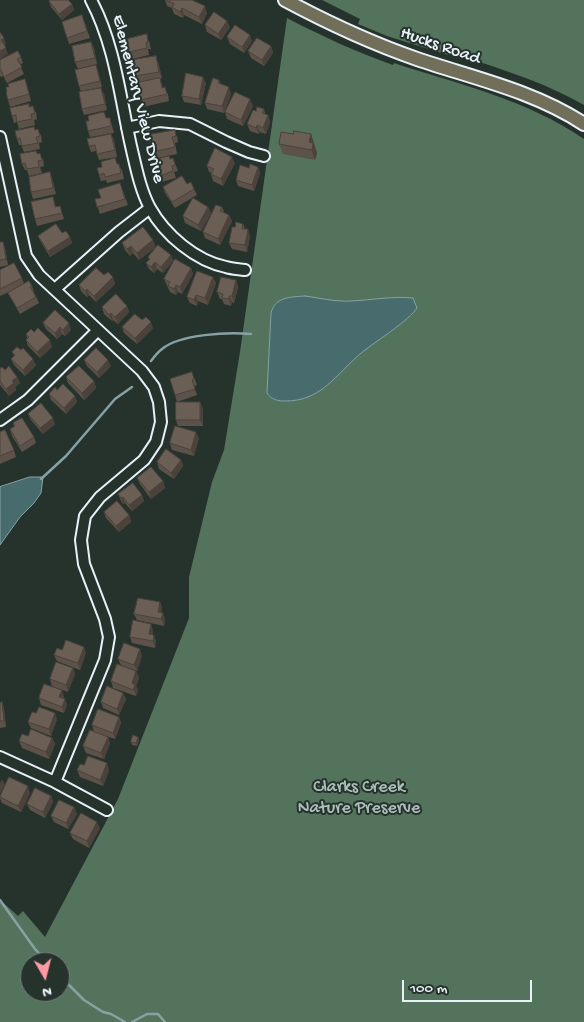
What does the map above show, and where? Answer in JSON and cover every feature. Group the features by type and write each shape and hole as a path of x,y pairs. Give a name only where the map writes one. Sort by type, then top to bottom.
{"main road":[{"name":"Hucks Road","path":"285,0 334,26 370,42 506,87 545,103 584,124"}],"street":[{"name":"Elementary View Drive","path":"92,0 107,34 139,182 150,208 169,233 187,249 225,267 245,270"},
{"path":"127,128 159,121 190,124 234,145 264,156"},
{"path":"0,137 26,256 39,275 142,371 154,387 161,422 156,442 144,460 100,497 85,516 81,540 84,564 105,619 109,637 104,660 54,782"},
{"path":"56,289 119,232 150,208"},
{"path":"0,420 28,400 98,330"},
{"path":"0,757 54,782 107,810"}],"green space":[{"path":"322,0 584,0 584,105 535,81 501,69 449,52 448,55 387,36 358,24 360,19"},
{"name":"Clarks Creek Nature Preserve","path":"287,18 339,43 393,65 394,63 516,103 562,125 584,139 584,1022 0,1022 0,900 18,916 23,911 45,937 118,799 189,618 189,577 212,482 224,450 240,352"}],"water":[{"path":"305,296 345,301 413,298 417,308 401,323 358,355 321,390 298,400 277,400 270,397 267,393 271,313 276,304 284,299"},
{"path":"30,477 43,477 41,493 20,517 0,545 0,487"}],"building":[{"path":"50,0 68,0 72,4 59,14"},
{"path":"166,0 192,0 205,6 199,17 182,8 180,12 172,7 174,4"},
{"path":"214,12 227,21 218,34 205,25"},
{"path":"82,15 87,31 67,38 62,22"},
{"path":"235,25 250,35 242,47 227,37"},
{"path":"0,32 4,38 1,40 6,48 0,51"},
{"path":"147,34 147,48 129,52 127,39"},
{"path":"257,38 271,46 262,60 248,51"},
{"path":"91,42 95,58 75,62 72,46"},
{"path":"18,51 21,57 17,59 22,67 4,77 0,70 0,60"},
{"path":"156,56 159,72 135,76 132,60"},
{"path":"96,65 100,81 79,86 75,70"},
{"path":"186,73 203,77 199,99 182,96"},
{"path":"160,78 162,88 165,87 167,94 141,100 137,83"},
{"path":"213,78 219,80 218,83 229,87 222,106 205,103"},
{"path":"25,79 29,94 8,100 6,87 9,87 8,84"},
{"path":"101,88 105,104 82,109 79,92"},
{"path":"235,92 250,99 241,120 225,112"},
{"path":"29,104 29,107 33,106 35,113 31,114 32,119 17,122 16,115 12,116 10,108"},
{"path":"257,107 264,109 262,113 268,115 263,128 257,125 256,128 247,124 253,110 256,111"},
{"path":"104,112 106,118 110,118 111,126 88,131 86,121 89,121 88,116"},
{"path":"34,127 35,130 38,129 40,136 36,137 38,143 22,146 20,138 17,139 15,131"},
{"path":"175,130 176,136 172,137 175,147 152,152 148,135"},
{"path":"294,131 311,134 309,142 313,143 312,150 279,144 281,132 293,134"},
{"path":"111,134 115,150 97,154 95,145 89,146 87,139"},
{"path":"215,148 232,157 221,179 211,174 214,169 207,166"},
{"path":"36,151 37,154 40,153 42,160 38,161 39,167 27,169 25,163 22,164 20,154"},
{"path":"169,156 170,159 173,158 175,165 172,166 173,171 160,176 155,160"},
{"path":"115,158 121,173 105,177 104,173 99,175 97,168 102,167 101,162"},
{"path":"250,164 258,167 252,185 236,180 240,165 249,168"},
{"path":"50,172 53,188 31,192 29,177"},
{"path":"182,176 187,184 191,182 194,189 172,202 163,187"},
{"path":"120,183 125,199 97,207 95,199 101,198 98,190"},
{"path":"53,197 55,207 60,206 62,213 35,219 31,202"},
{"path":"193,198 208,207 198,225 183,216"},
{"path":"216,205 222,207 220,211 229,215 218,239 203,232"},
{"path":"236,222 243,224 242,229 248,229 245,245 229,243 232,227 235,227"},
{"path":"56,224 62,233 66,231 70,237 48,251 38,236"},
{"path":"143,227 153,240 137,253 131,246 127,249 122,243"},
{"path":"0,242 3,242 6,259 0,260"},
{"path":"158,245 171,255 161,267 155,262 151,267 146,263 150,259 148,257"},
{"path":"175,259 191,268 180,287 176,285 174,289 168,286 170,282 164,279"},
{"path":"14,263 22,278 0,289 0,270"},
{"path":"96,268 104,275 108,272 113,277 94,296 87,289 85,291 79,285"},
{"path":"197,271 213,277 205,298 196,295 194,300 187,297"},
{"path":"221,277 236,280 232,296 229,296 229,299 222,298 223,294 217,292"},
{"path":"29,281 36,297 17,308 8,293"},
{"path":"116,294 127,306 115,317 111,313 109,315 102,307"},
{"path":"55,310 69,323 63,330 60,327 55,333 43,323"},
{"path":"135,314 142,320 146,317 151,322 135,338 122,327"},
{"path":"38,328 50,340 37,352 26,340 29,337 26,334 31,329 34,332"},
{"path":"17,347 21,350 23,348 33,359 23,370 11,359 15,355 12,352"},
{"path":"96,348 108,360 97,372 84,360"},
{"path":"9,366 17,377 12,381 14,383 6,389 0,381 0,368 2,367 5,370"},
{"path":"79,366 94,381 82,393 66,377"},
{"path":"192,372 195,389 175,395 170,379"},
{"path":"63,384 75,396 64,408 49,394 55,387 57,390"},
{"path":"176,402 200,402 200,420 176,420"},
{"path":"41,403 53,418 40,428 28,414"},
{"path":"22,418 34,437 20,446 10,429 15,426 13,423"},
{"path":"175,426 196,432 191,450 170,443"},
{"path":"5,430 14,450 0,456 0,432"},
{"path":"166,449 181,460 171,473 157,462"},
{"path":"151,467 163,481 149,492 137,478"},
{"path":"133,483 142,495 129,505 118,494"},
{"path":"117,501 129,515 116,526 104,512"},
{"path":"138,598 160,602 158,612 163,613 161,619 134,614"},
{"path":"133,620 151,624 149,634 154,635 153,641 130,637"},
{"path":"66,640 84,647 78,663 54,655 57,648 62,650"},
{"path":"124,643 140,649 134,665 118,659"},
{"path":"56,662 73,668 66,685 50,679"},
{"path":"117,664 136,671 132,683 135,685 133,690 111,681"},
{"path":"44,684 62,690 59,697 65,699 62,707 39,698"},
{"path":"107,686 123,693 117,709 101,702"},
{"path":"2,702 4,721 0,721 0,703"},
{"path":"39,707 55,713 49,729 28,722 32,712 36,713"},
{"path":"98,709 119,717 113,733 92,725"},
{"path":"31,729 52,738 46,752 19,741 22,734 28,736"},
{"path":"90,730 108,737 101,753 83,746"},
{"path":"133,735 138,737 136,743 131,742"},
{"path":"88,756 107,763 100,780 77,770 80,764 84,765"},
{"path":"9,777 28,786 18,806 0,797"},
{"path":"35,788 51,796 43,812 27,804"},
{"path":"59,800 74,807 66,823 51,816"},
{"path":"81,813 97,822 87,841 70,833"}],"waterway":[{"path":"151,361 162,349 180,340 205,335 251,334"},
{"path":"41,479 66,456 115,399 132,387"},
{"path":"0,900 38,952"},
{"path":"70,986 84,1000 103,1012 125,1022"},
{"path":"132,1022 147,1014 158,1014 165,1022"}]}
